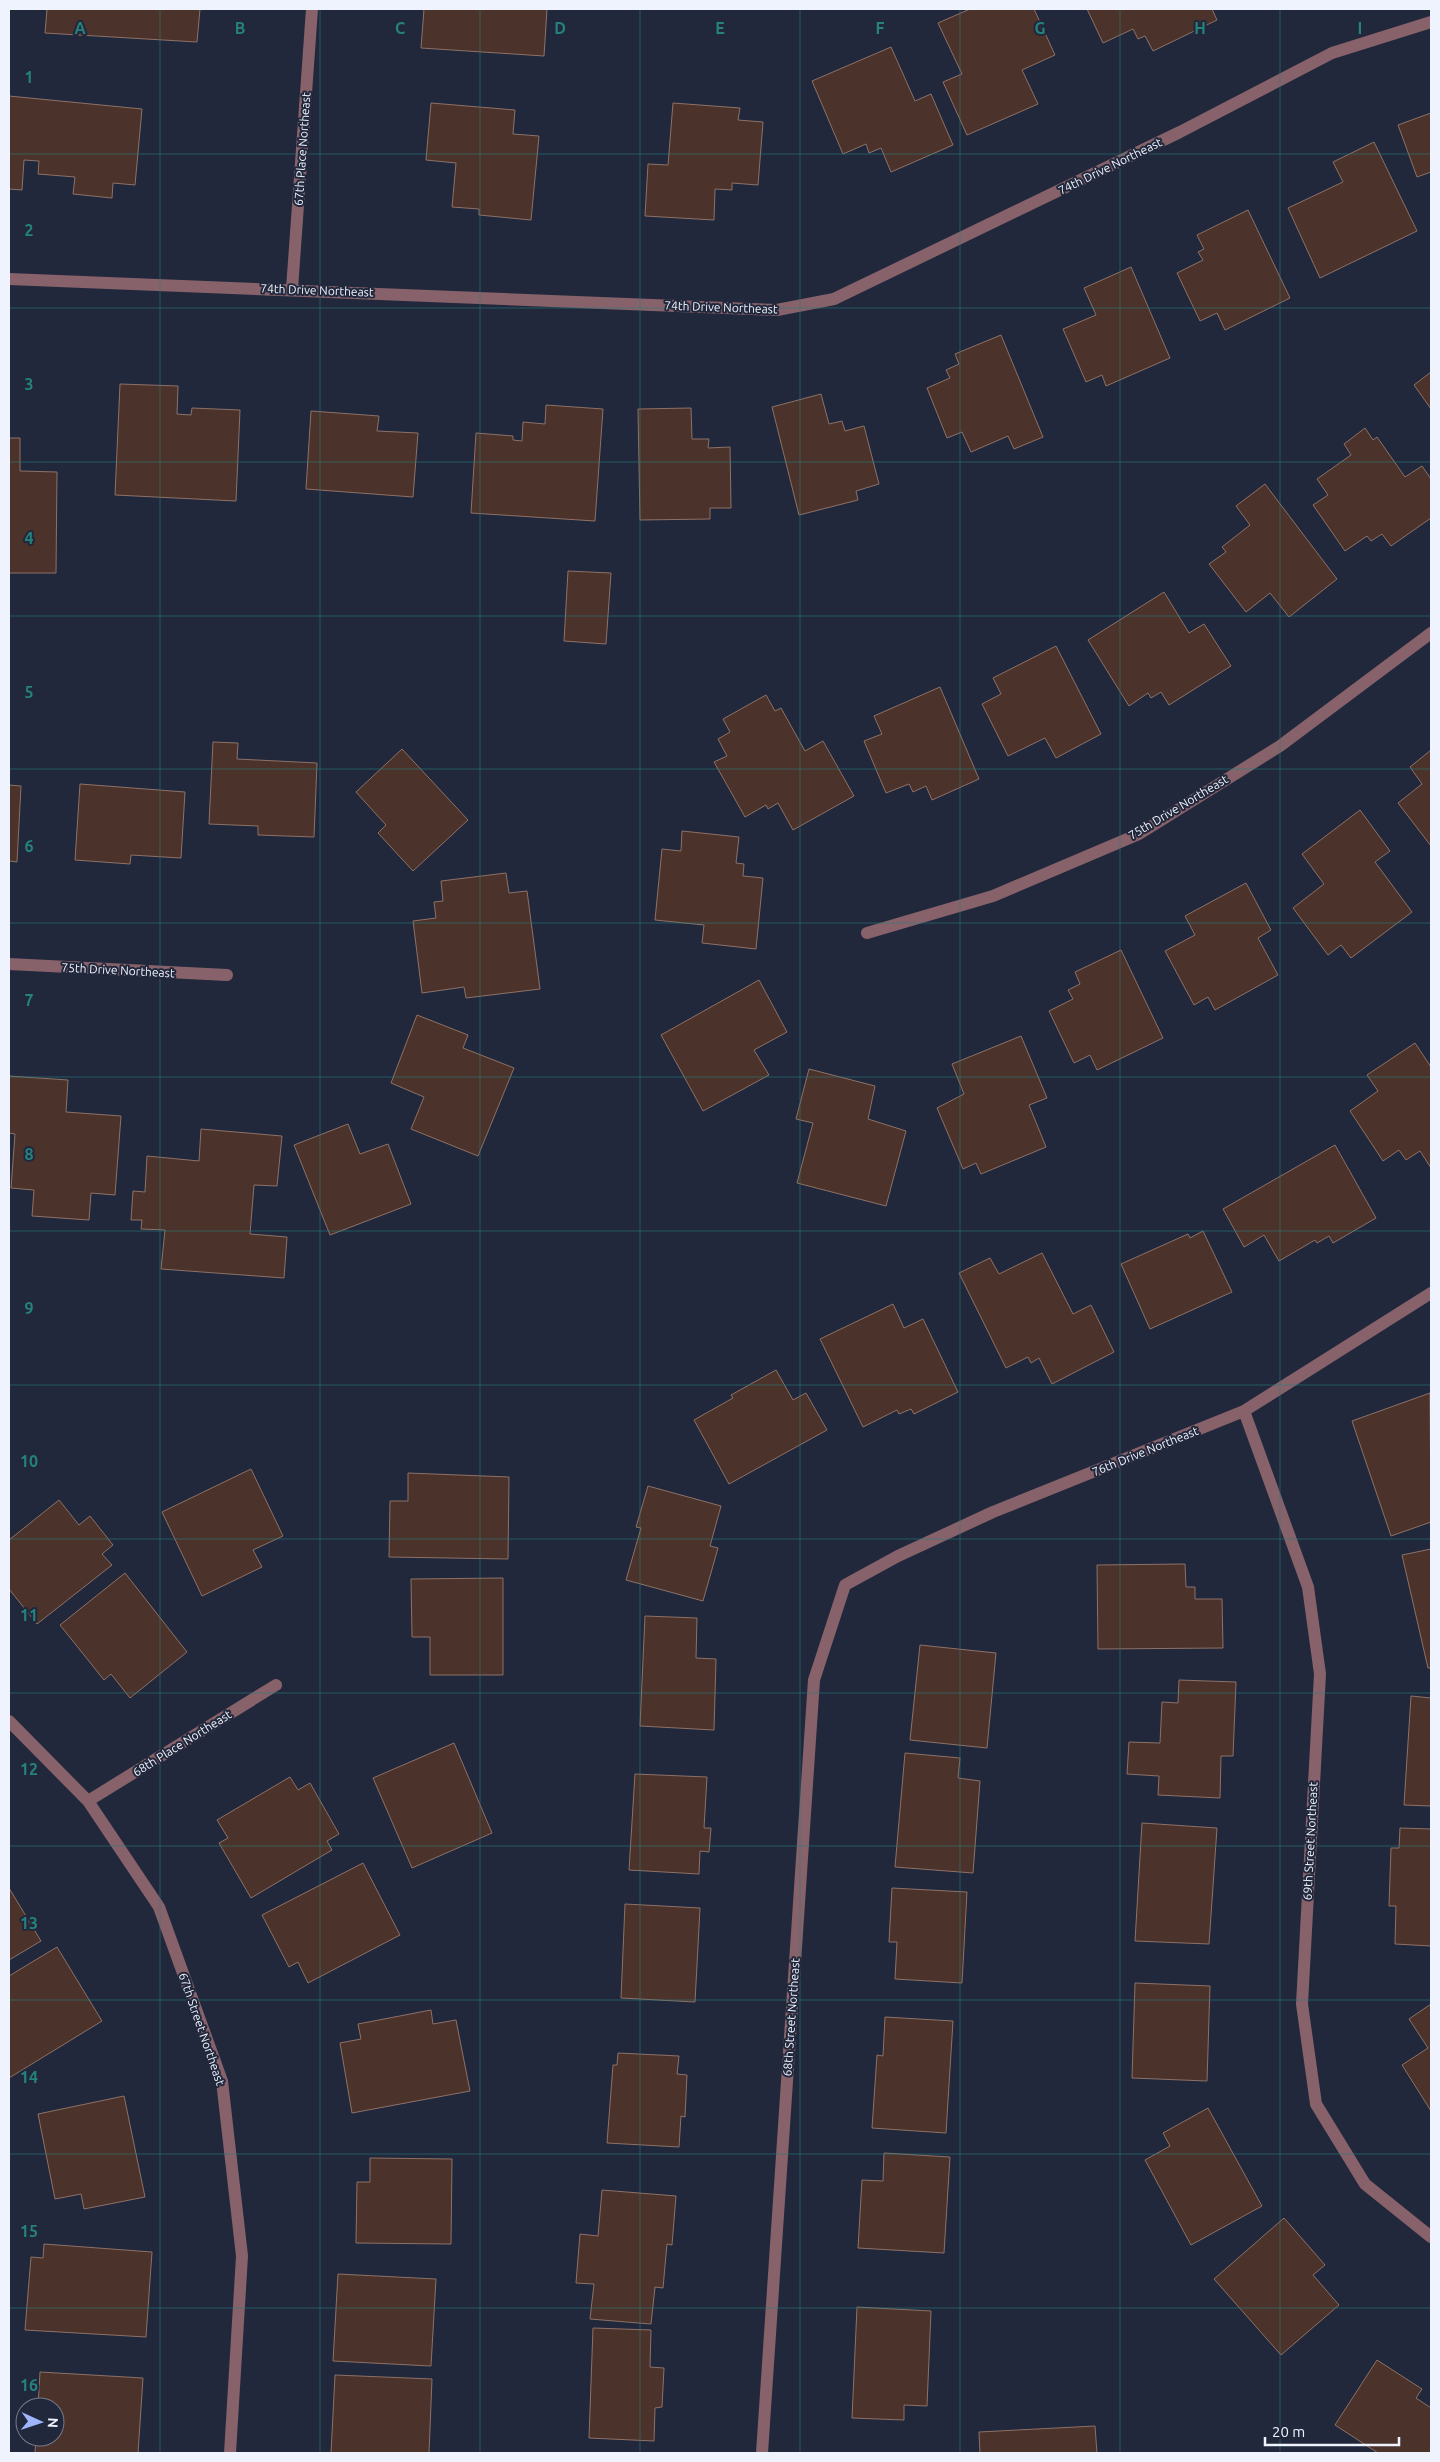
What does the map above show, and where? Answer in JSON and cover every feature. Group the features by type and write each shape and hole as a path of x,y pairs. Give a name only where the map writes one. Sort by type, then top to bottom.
{"street":[{"name":"67th Place Northeast","path":"292,289 312,9"},
{"name":"74th Drive Northeast","path":"9,279 778,310 834,300 1180,132 1332,53 1431,22"},
{"name":"75th Drive Northeast","path":"867,933 993,896 1139,834 1280,746 1431,633"},
{"name":"75th Drive Northeast","path":"9,964 227,976"},
{"name":"76th Drive Northeast","path":"845,1585 898,1556 993,1512 1244,1411 1431,1293"},
{"name":"69th Street Northeast","path":"1244,1411 1308,1587 1320,1674 1302,2004 1316,2104 1365,2184 1431,2237"},
{"name":"68th Street Northeast","path":"762,2453 814,1680 845,1585"},
{"name":"68th Place Northeast","path":"88,1801 276,1685"},
{"name":"67th Street Northeast","path":"9,1721 88,1801 159,1907 222,2081 242,2256 230,2453"}],"building":[{"path":"47,9 200,9 197,42 45,33"},
{"path":"424,9 547,9 544,56 421,48"},
{"path":"970,9 1034,9 1055,55 1022,70 1038,104 967,135 943,82 962,74 938,23"},
{"path":"1087,9 1212,9 1217,20 1153,51 1145,36 1138,39 1133,29 1103,43"},
{"path":"891,47 915,101 931,94 953,145 891,172 881,148 869,153 866,144 843,154 812,81"},
{"path":"9,96 142,109 135,185 113,183 112,198 73,194 75,177 38,174 39,161 24,160 22,190 9,189"},
{"path":"431,103 515,110 513,134 539,136 531,220 479,215 479,209 452,207 456,163 426,160"},
{"path":"673,103 740,108 738,120 763,122 758,185 732,183 732,190 715,189 714,220 645,216 648,164 668,165"},
{"path":"1431,113 1431,172 1417,177 1398,125"},
{"path":"1374,142 1417,231 1320,278 1288,208 1343,182 1333,162"},
{"path":"1248,210 1290,298 1225,330 1217,313 1200,321 1177,273 1203,260 1198,252 1204,249 1197,235"},
{"path":"1131,267 1170,358 1106,386 1102,375 1086,382 1063,329 1096,315 1084,288"},
{"path":"1001,335 1043,437 1014,449 1008,436 971,452 962,432 947,438 927,388 950,378 946,370 959,364 955,354"},
{"path":"1431,372 1431,409 1414,385"},
{"path":"120,384 178,386 177,414 191,415 192,408 240,410 236,501 115,495"},
{"path":"821,394 829,424 842,421 845,431 864,426 879,484 856,491 858,500 799,515 772,407"},
{"path":"546,405 603,409 595,521 471,513 476,433 513,436 513,440 522,441 523,422 545,424"},
{"path":"691,408 692,439 709,439 708,448 730,447 731,508 710,508 710,519 640,520 638,409"},
{"path":"311,411 379,416 377,431 418,433 413,497 306,489"},
{"path":"1365,428 1373,440 1377,437 1405,477 1422,466 1431,479 1431,518 1391,546 1382,534 1371,541 1367,536 1345,551 1313,505 1328,495 1317,479 1351,455 1344,444"},
{"path":"9,438 20,438 20,471 57,472 56,573 9,573"},
{"path":"1265,484 1337,579 1289,617 1270,593 1246,612 1209,564 1226,552 1222,547 1250,525 1236,506"},
{"path":"568,571 611,573 606,644 564,641"},
{"path":"1164,592 1189,633 1204,624 1231,666 1169,705 1161,692 1151,698 1148,693 1129,706 1088,640"},
{"path":"1056,646 1101,734 1056,758 1045,738 1008,756 982,704 1001,694 993,678"},
{"path":"940,687 979,779 932,800 926,786 913,792 909,784 886,793 864,741 882,734 874,716"},
{"path":"766,695 775,711 781,708 805,751 823,741 854,796 793,830 778,803 768,809 766,805 745,817 714,762 727,756 718,739 730,732 723,719"},
{"path":"213,742 238,743 237,759 317,763 314,837 258,835 258,826 209,824"},
{"path":"402,749 468,820 413,871 378,833 386,825 356,792"},
{"path":"1431,750 1431,846 1398,803 1422,784 1410,767"},
{"path":"80,784 185,792 181,858 131,855 130,864 75,860"},
{"path":"9,785 21,786 17,862 9,861"},
{"path":"1360,810 1390,851 1375,862 1412,912 1351,958 1341,945 1328,955 1293,908 1324,884 1302,854"},
{"path":"682,831 739,837 736,863 744,864 743,876 763,878 756,949 702,943 704,925 655,920 662,849 681,851"},
{"path":"506,873 509,893 527,891 540,989 466,998 464,987 422,993 413,921 436,918 434,902 443,901 441,881"},
{"path":"1246,883 1271,930 1258,938 1278,975 1215,1010 1208,997 1194,1005 1165,951 1195,935 1185,916"},
{"path":"1121,950 1163,1038 1097,1070 1090,1055 1074,1063 1049,1011 1073,999 1068,990 1080,984 1075,972"},
{"path":"759,980 787,1032 754,1050 769,1075 703,1111 661,1035"},
{"path":"417,1015 468,1035 463,1048 514,1068 478,1156 411,1129 424,1097 391,1083"},
{"path":"1021,1036 1047,1098 1029,1105 1046,1147 981,1174 976,1163 963,1169 937,1108 964,1094 952,1064"},
{"path":"1415,1043 1431,1067 1431,1168 1420,1151 1406,1160 1399,1150 1383,1161 1350,1111 1378,1091 1367,1075"},
{"path":"809,1069 875,1086 868,1119 906,1131 886,1206 797,1183 813,1123 796,1119"},
{"path":"9,1076 68,1080 66,1112 121,1116 115,1195 91,1193 89,1220 32,1216 34,1190 11,1188 15,1134 9,1133"},
{"path":"348,1124 360,1154 388,1144 411,1204 330,1235 294,1145"},
{"path":"201,1129 282,1136 277,1186 254,1185 250,1234 287,1237 284,1278 161,1269 165,1230 141,1229 142,1220 131,1220 133,1191 145,1192 147,1156 199,1161"},
{"path":"1335,1145 1376,1218 1333,1243 1329,1236 1317,1243 1315,1240 1279,1261 1264,1235 1244,1247 1223,1209"},
{"path":"1203,1231 1232,1292 1150,1329 1121,1264 1188,1234 1190,1238"},
{"path":"1042,1253 1073,1314 1091,1305 1114,1352 1052,1384 1039,1358 1031,1363 1028,1357 1006,1368 959,1273 990,1258 999,1274"},
{"path":"893,1304 904,1328 923,1319 958,1392 914,1414 911,1409 899,1414 897,1410 863,1427 820,1339"},
{"path":"776,1370 793,1400 806,1393 827,1430 729,1484 694,1420 733,1398 731,1395"},
{"path":"1430,1393 1431,1522 1391,1536 1352,1421"},
{"path":"251,1469 283,1536 253,1550 262,1567 202,1596 162,1512"},
{"path":"408,1473 509,1477 508,1559 389,1557 390,1501 408,1501"},
{"path":"648,1486 721,1506 710,1546 718,1548 703,1601 626,1580 641,1528 636,1527"},
{"path":"59,1500 79,1525 90,1516 113,1545 102,1554 112,1565 37,1624 9,1589 9,1540"},
{"path":"1431,1549 1431,1668 1428,1668 1402,1555"},
{"path":"1185,1564 1186,1587 1195,1587 1195,1599 1222,1599 1223,1648 1098,1649 1097,1565"},
{"path":"125,1573 187,1652 130,1698 111,1674 104,1680 60,1625"},
{"path":"503,1578 503,1675 430,1675 430,1637 412,1637 411,1579"},
{"path":"645,1616 697,1618 696,1658 716,1659 714,1730 640,1726"},
{"path":"920,1645 996,1653 987,1748 910,1740"},
{"path":"1179,1680 1236,1682 1233,1756 1221,1756 1220,1798 1158,1795 1159,1776 1127,1774 1129,1742 1160,1743 1162,1702 1178,1703"},
{"path":"1411,1696 1431,1698 1431,1806 1404,1805"},
{"path":"454,1743 492,1833 412,1868 373,1778"},
{"path":"905,1753 960,1758 958,1778 980,1781 973,1873 895,1867"},
{"path":"635,1774 707,1777 704,1828 711,1828 709,1852 700,1851 699,1874 629,1870"},
{"path":"290,1777 298,1790 310,1783 339,1834 327,1841 332,1850 251,1898 219,1843 228,1838 217,1820"},
{"path":"1142,1823 1217,1828 1209,1944 1135,1941"},
{"path":"1400,1828 1431,1829 1431,1946 1395,1944 1396,1906 1389,1906 1391,1848 1399,1848"},
{"path":"363,1863 400,1935 308,1983 298,1962 289,1967 262,1915"},
{"path":"9,1888 41,1941 9,1960"},
{"path":"892,1888 967,1892 962,1983 895,1979 897,1942 889,1942"},
{"path":"625,1904 700,1908 695,2002 621,1998"},
{"path":"57,1947 102,2021 9,2078 9,1976"},
{"path":"1135,1983 1210,1986 1207,2081 1132,2078"},
{"path":"1431,2004 1431,2111 1402,2065 1428,2048 1409,2019"},
{"path":"431,2010 433,2024 456,2020 470,2091 352,2113 340,2043 361,2039 358,2024"},
{"path":"885,2017 953,2021 946,2133 872,2128 877,2055 883,2056"},
{"path":"618,2053 679,2056 677,2074 687,2075 685,2117 681,2116 679,2147 607,2143 613,2065 617,2065"},
{"path":"124,2096 145,2197 84,2209 81,2194 55,2199 38,2114"},
{"path":"1208,2108 1262,2206 1191,2245 1145,2160 1170,2146 1163,2133"},
{"path":"884,2153 950,2157 944,2253 858,2248 862,2180 883,2181"},
{"path":"370,2158 452,2159 451,2244 356,2243 357,2182 370,2182"},
{"path":"602,2190 676,2196 672,2245 667,2244 663,2288 655,2287 651,2324 590,2319 594,2284 576,2283 580,2234 598,2236"},
{"path":"1284,2218 1325,2265 1313,2275 1339,2305 1281,2355 1214,2279"},
{"path":"44,2244 152,2252 146,2337 25,2330 31,2257 43,2258"},
{"path":"338,2274 436,2279 431,2366 333,2361"},
{"path":"857,2307 931,2311 927,2406 904,2405 904,2420 852,2418"},
{"path":"593,2328 651,2330 650,2367 664,2368 662,2407 655,2408 654,2441 589,2438"},
{"path":"1377,2360 1422,2389 1416,2398 1431,2408 1431,2453 1378,2453 1335,2425"},
{"path":"40,2372 143,2378 138,2453 35,2453 35,2447 65,2447 65,2397 39,2397"},
{"path":"335,2375 432,2379 429,2453 331,2453"},
{"path":"1095,2426 1097,2453 980,2453 979,2432"}]}
